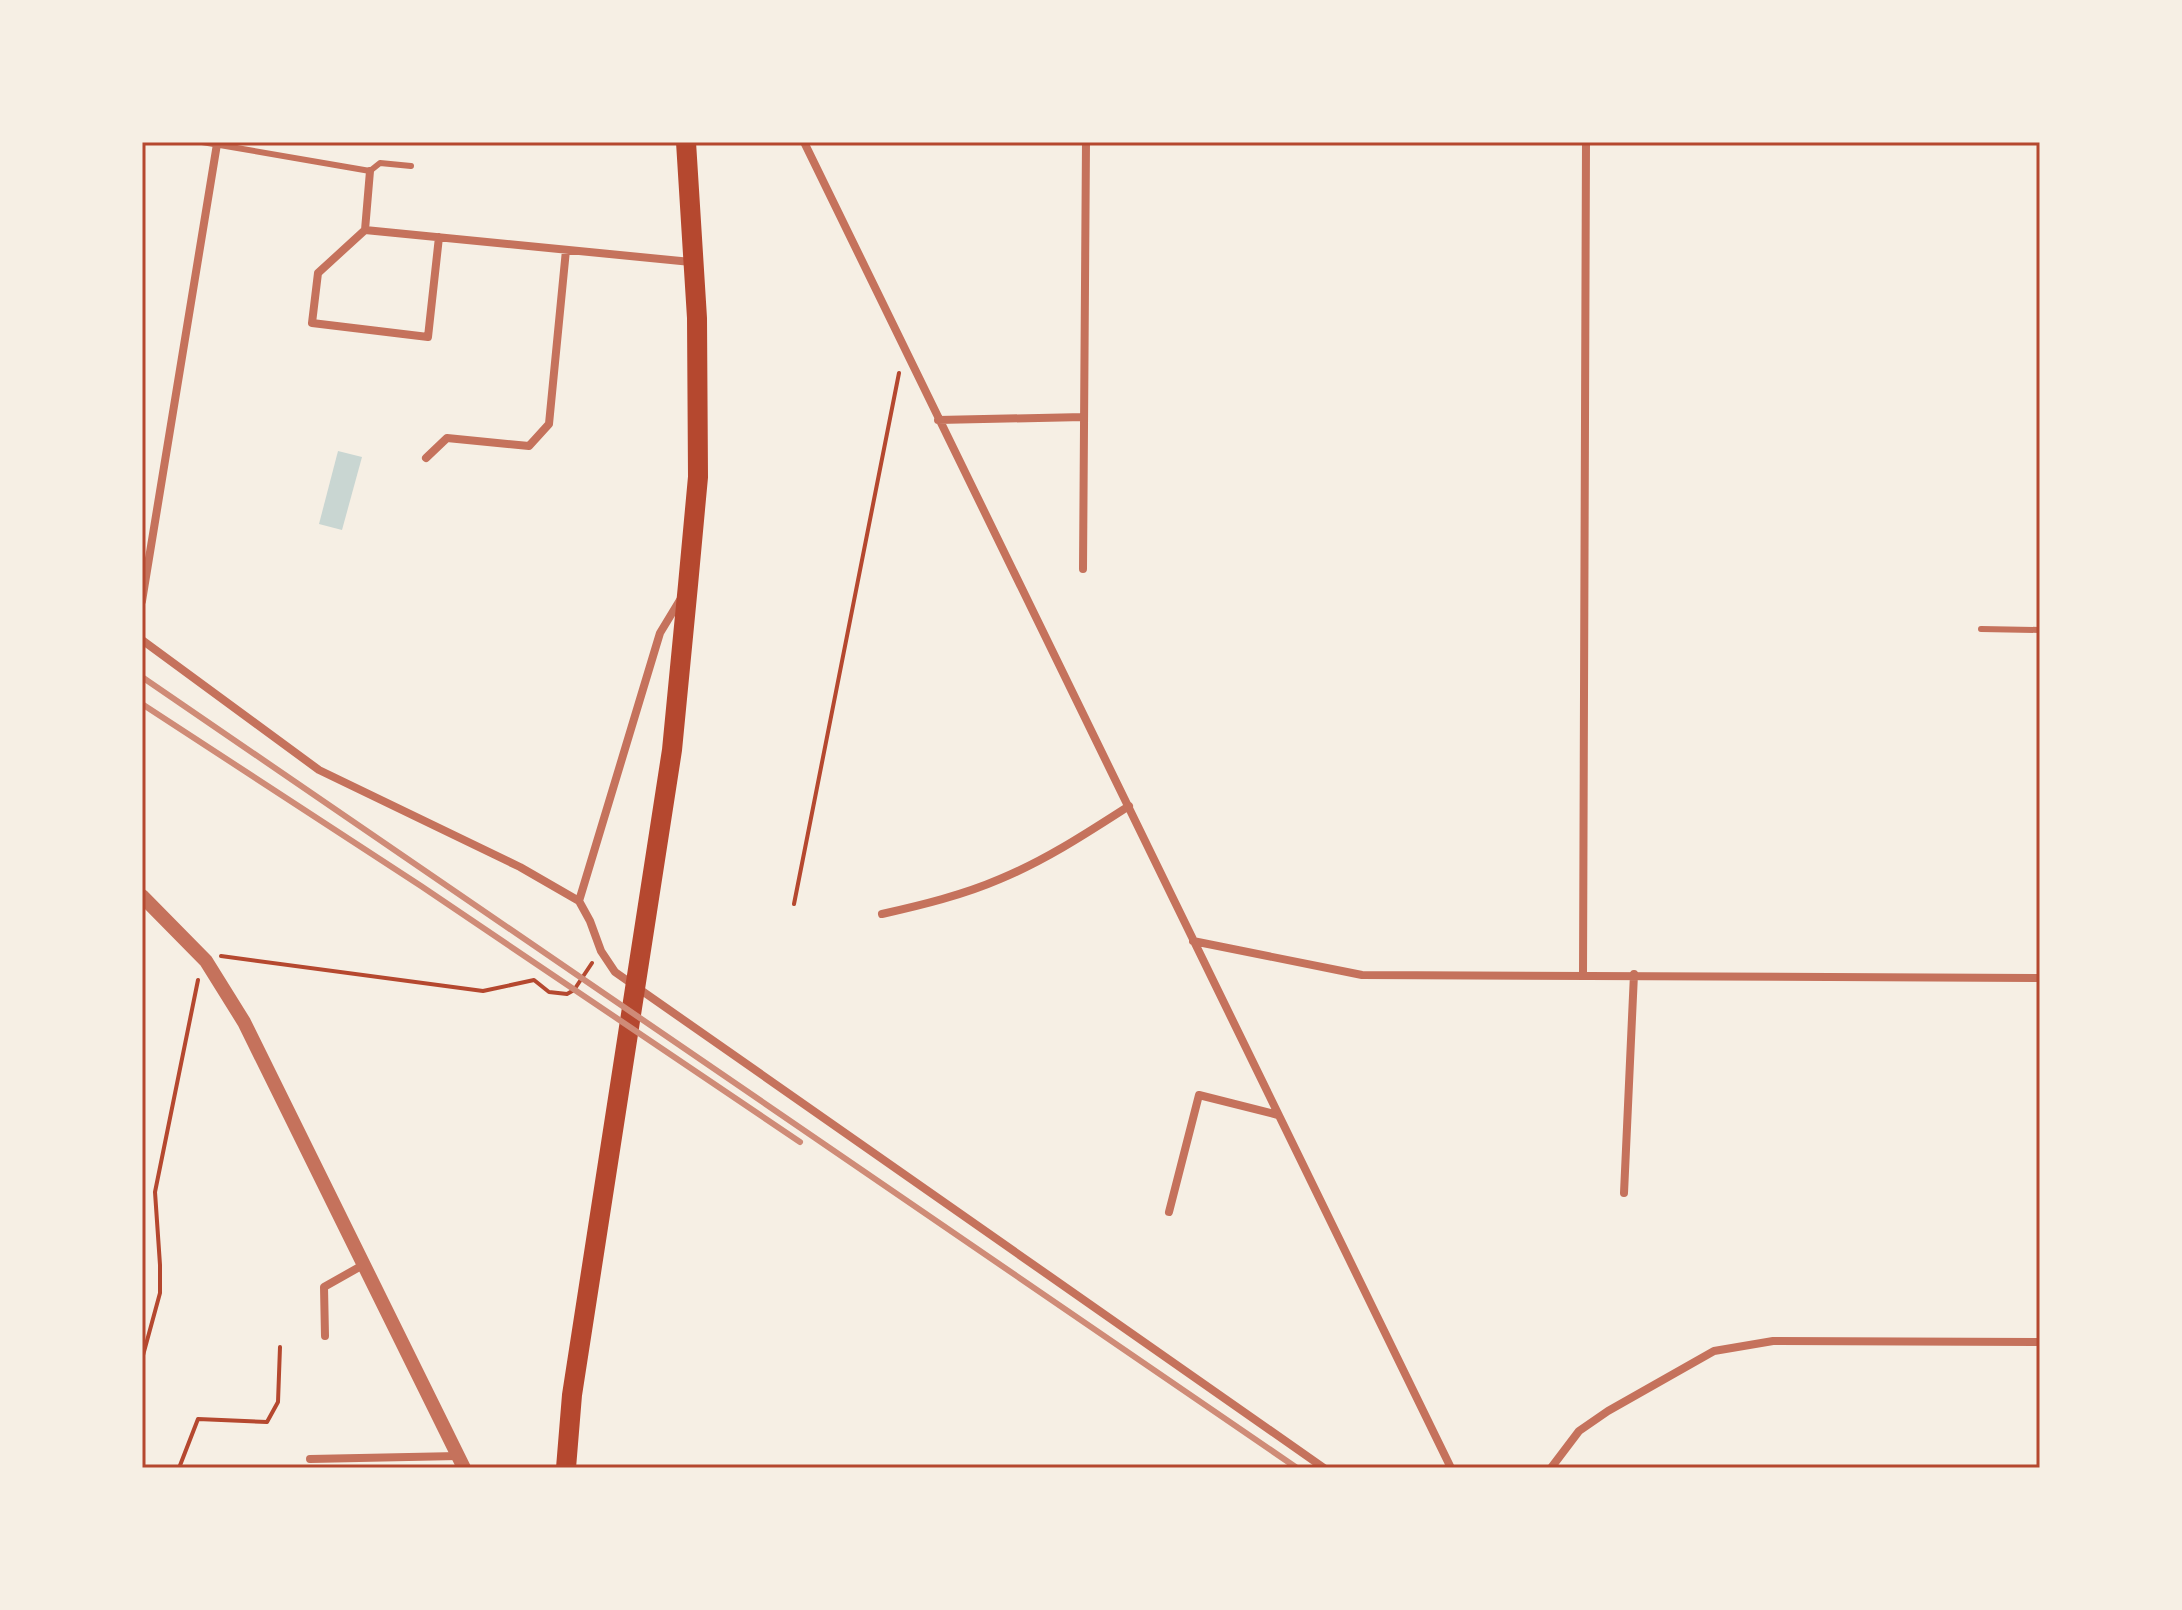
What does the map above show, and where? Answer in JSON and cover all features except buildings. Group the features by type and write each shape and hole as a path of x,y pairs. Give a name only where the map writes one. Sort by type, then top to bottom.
{"highway":[{"path":"566,1468 572,1395 672,750 698,477 694,262 686,142"}],"street":[{"path":"804,142 1451,1468"},
{"path":"1083,569 1086,142"},
{"path":"1583,974 1586,142"},
{"path":"142,601 217,144"},
{"path":"370,171 365,230 318,273 312,323 428,337 439,237"},
{"path":"365,230 694,262"},
{"path":"426,458 447,438 529,446 549,424 566,250"},
{"path":"938,420 1084,417"},
{"path":"579,901 660,633 688,585"},
{"path":"142,640 319,770 520,867 579,901 601,951 615,972 1324,1468"},
{"path":"882,914 999,880 1065,847 1129,806"},
{"path":"142,896 206,961 244,1022 461,1462 310,1459"},
{"path":"1193,941 1362,975 2040,978"},
{"path":"1624,1193 1634,974"},
{"path":"1169,1212 1199,1095 1278,1115"},
{"path":"325,1336 324,1287 363,1265"},
{"path":"1551,1468 1579,1431 1608,1411 1714,1351 1773,1341 2040,1342"}],"lane":[{"path":"202,142 370,171 380,163 411,166"},
{"path":"1981,629 2040,630"}],"path":[{"path":"794,904 904,349"},
{"path":"142,1359 160,1293 155,1192 198,980 206,961 225,955 483,991 534,980 549,992 567,994 574,990 601,951"},
{"path":"179,1468 198,1419 267,1422 278,1402 280,1347"}],"shaded area":[{"path":"338,451 362,457 342,530 319,524"}],"railway":[{"path":"142,677 1297,1468"},
{"path":"142,704 421,886 800,1142"}]}
